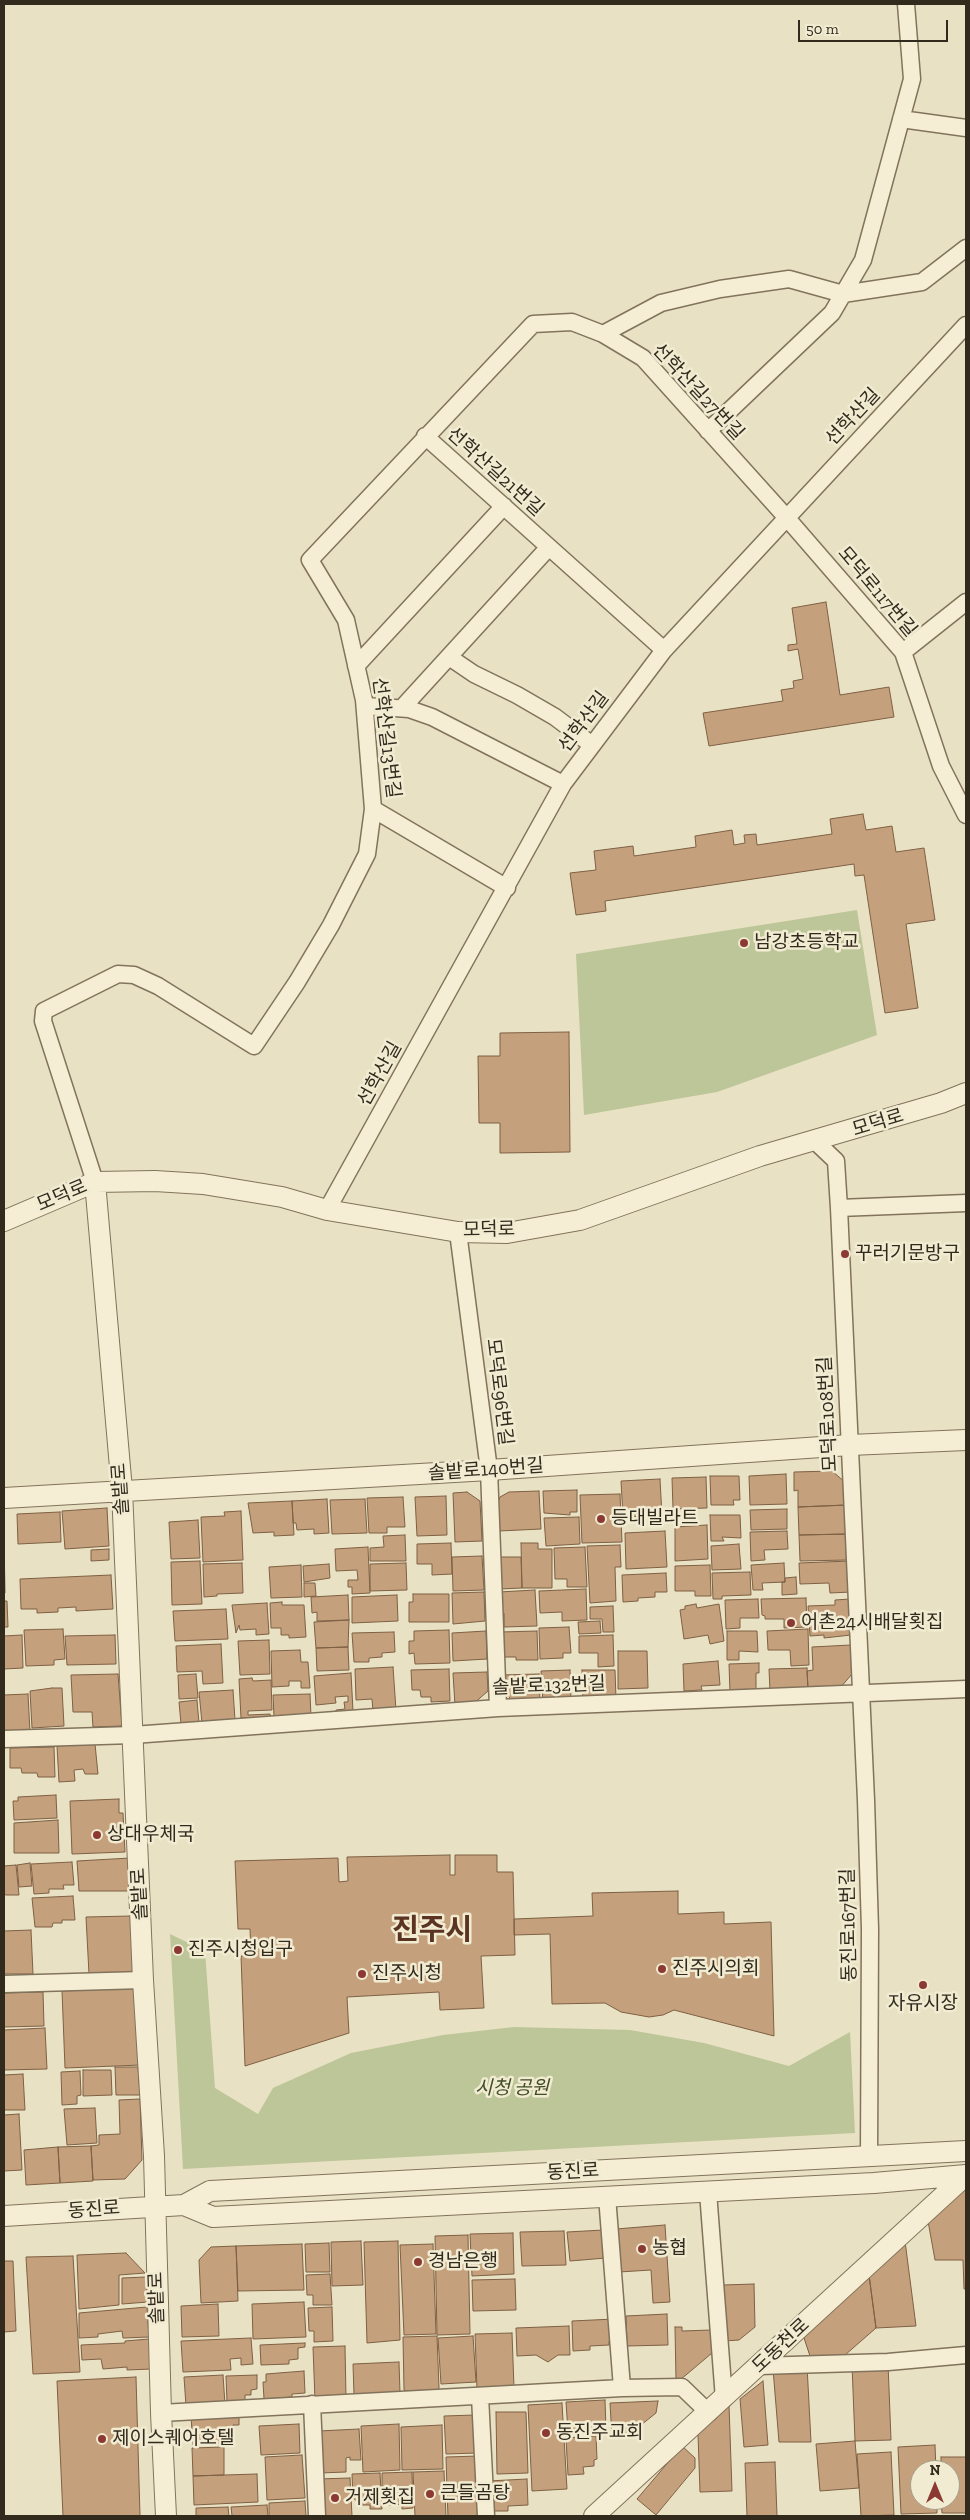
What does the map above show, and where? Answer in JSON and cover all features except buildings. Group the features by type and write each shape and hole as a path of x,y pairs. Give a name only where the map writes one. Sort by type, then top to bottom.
{"street":[{"path":"708,430 832,313 863,260 912,79 906,4"},
{"path":"901,118 966,128"},
{"path":"603,334 661,303 720,289 790,279 843,294 922,282 966,248"},
{"name":"선학산길27번길","path":"425,436 533,324 572,322 603,334 643,358 786,517"},
{"name":"선학산길","path":"327,1210 563,784 664,650 966,325"},
{"name":"선학산길21번길","path":"310,560 425,436 664,650"},
{"path":"356,666 504,506"},
{"name":"모덕로117번길","path":"786,517 904,652 941,766 966,815"},
{"path":"402,708 549,547"},
{"name":"선학산길13번길","path":"310,560 346,620 365,706 373,809 507,888"},
{"path":"904,652 966,602"},
{"path":"449,657 474,674 518,695 555,717 592,745"},
{"path":"365,706 402,708 432,717 563,784"},
{"path":"95,1182 43,1021 44,1011 118,974 134,975 158,986 254,1046 297,982 331,925 367,854 373,809"},
{"name":"모덕로","path":"4,1221 95,1182 203,1184 282,1197 327,1210 458,1232 507,1233 580,1220 760,1156 815,1142 941,1103 966,1093"},
{"name":"모덕로108번길","path":"815,1142 836,1161 862,1694"},
{"name":"솔밭로","path":"95,1182 122,1490 155,2206 166,2516"},
{"path":"839,1208 966,1203"},
{"name":"모덕로96번길","path":"458,1232 489,1470 498,1708"},
{"name":"솔밭로140번길","path":"4,1498 489,1470 850,1445 966,1440"},
{"name":"솔밭로132번길","path":"4,1739 133,1735 498,1708 966,1689"},
{"name":"동진로167번길","path":"862,1694 870,1929 869,2156"},
{"path":"4,1984 144,1980"},
{"name":"동진로","path":"184,2205 210,2191 966,2151"},
{"name":"동진로","path":"4,2216 184,2205 213,2217 708,2192 966,2175"},
{"name":"도동천로","path":"594,2516 724,2399 966,2175"},
{"path":"708,2192 724,2399"},
{"path":"607,2196 622,2388"},
{"path":"759,2366 888,2362 966,2355"},
{"path":"161,2413 622,2388 682,2387 708,2413"},
{"path":"480,2396 486,2516"},
{"path":"312,2404 317,2516"}],"green space":[{"path":"857,910 877,1035 717,1092 584,1115 576,954"},
{"name":"시청 공원","path":"170,1934 205,1951 215,2088 258,2114 273,2088 351,2053 443,2035 514,2027 630,2030 704,2043 789,2066 850,2032 855,2133 183,2169"}],"place":[{"name":"남강초등학교","path":"744,943"},
{"name":"꾸러기문방구","path":"845,1254"},
{"name":"등대빌라트","path":"601,1519"},
{"name":"어촌24시배달횟집","path":"791,1623"},
{"name":"상대우체국","path":"97,1835"},
{"name":"진주시청입구","path":"178,1950"},
{"name":"진주시의회","path":"662,1969"},
{"name":"진주시청","path":"362,1974"},
{"name":"자유시장","path":"923,1985"},
{"name":"농협","path":"642,2249"},
{"name":"경남은행","path":"418,2262"},
{"name":"동진주교회","path":"546,2433"},
{"name":"제이스퀘어호텔","path":"102,2439"},
{"name":"큰들곰탕","path":"430,2494"},
{"name":"거제횟집","path":"335,2498"}],"district":[{"name":"진주시","path":"432,1931"}]}
